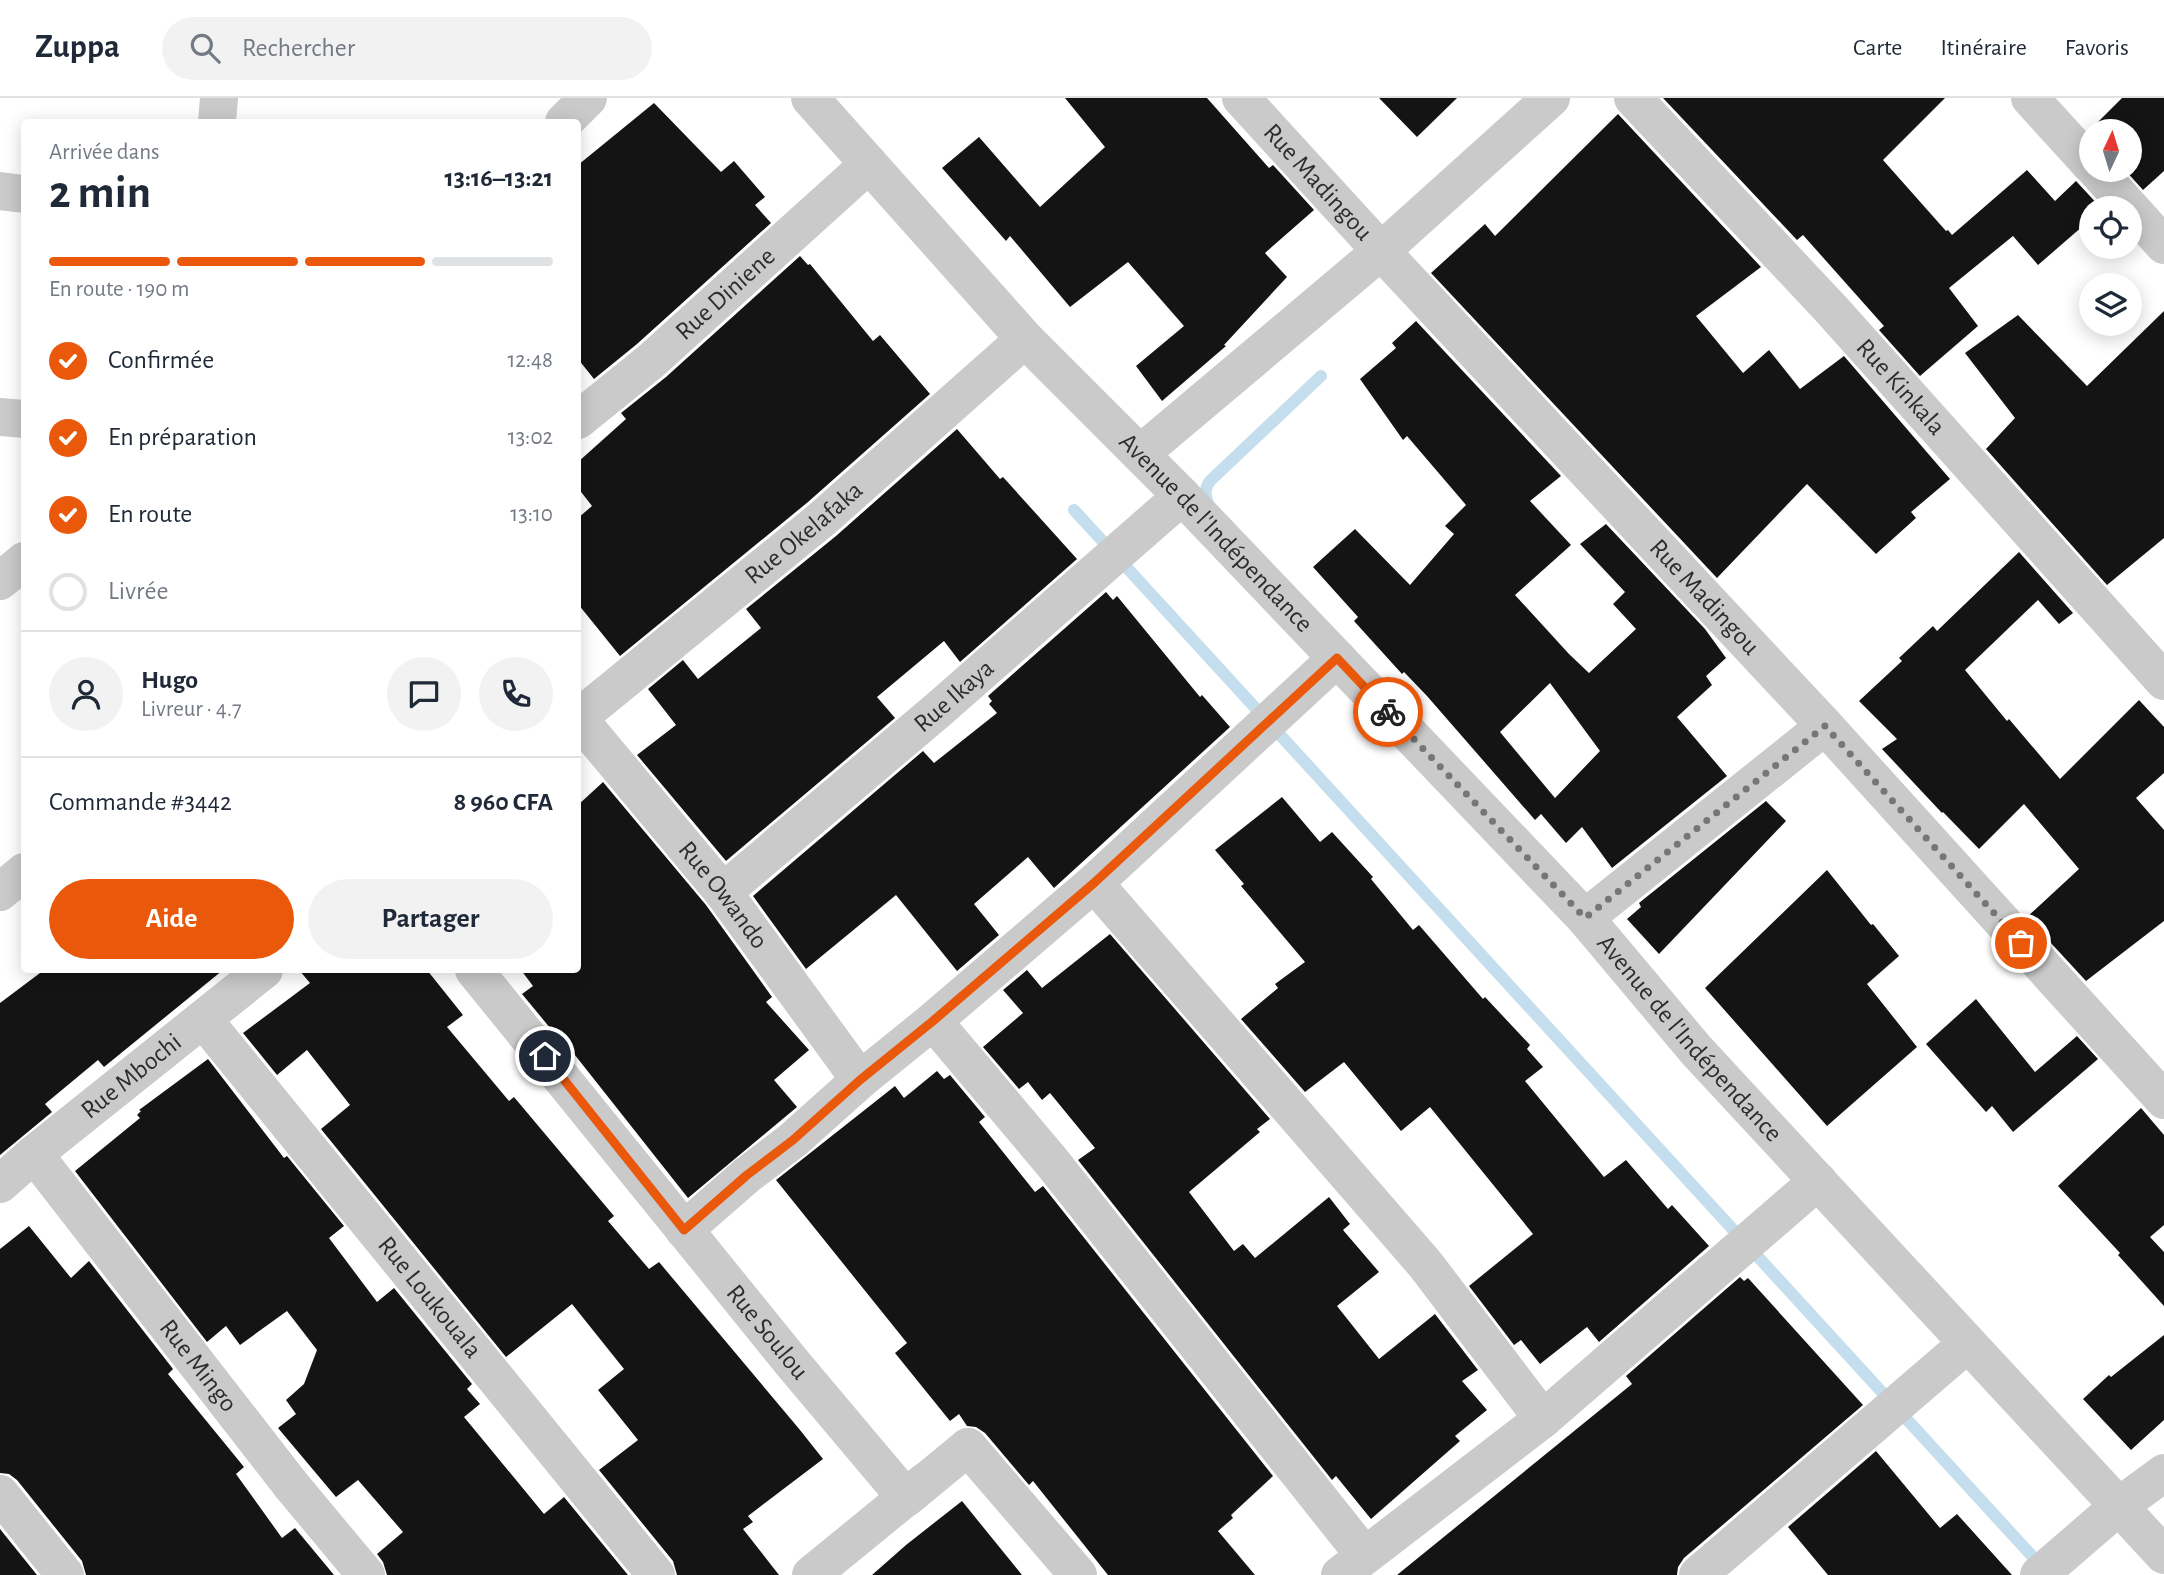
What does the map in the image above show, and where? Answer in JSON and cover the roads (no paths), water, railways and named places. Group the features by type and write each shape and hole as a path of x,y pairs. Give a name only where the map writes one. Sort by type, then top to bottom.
{"street":[{"path":"217,119 219,98"},
{"path":"567,119 588,98"},
{"name":"Avenue de l'Indépendance","path":"810,98 1026,339 1182,496 1585,918 1696,1050 2164,1555"},
{"name":"Rue Madingou","path":"1241,98 1825,726 2164,1100"},
{"path":"1140,454 1381,251 1551,98"},
{"name":"Rue Kinkala","path":"1633,98 1831,309 2164,681"},
{"path":"2031,98 2079,152"},
{"name":"Rue Diniene","path":"581,418 651,360 869,164"},
{"path":"2107,182 2164,245"},
{"path":"0,191 21,194"},
{"name":"Rue Okelafaka","path":"581,716 822,519 1026,339"},
{"path":"0,417 21,419"},
{"name":"Rue Ikaya","path":"723,892 938,710 1182,496"},
{"path":"0,581 21,564"},
{"path":"684,1230 1094,883 1337,658"},
{"name":"Rue Owando","path":"581,722 723,892 860,1080"},
{"path":"1585,918 1825,726"},
{"path":"0,892 21,874"},
{"path":"1094,883 1424,1264 1543,1419"},
{"name":"Rue Mbochi","path":"0,1184 260,973"},
{"name":"Rue Soulou","path":"476,973 684,1230 906,1497 968,1447"},
{"name":"Rue Loukouala","path":"203,1019 656,1575"},
{"path":"933,1021 1051,1161 1352,1565 1543,1419 1818,1181"},
{"name":"Rue Mingo","path":"34,1154 291,1485 366,1575"},
{"path":"1698,1575 1967,1344"},
{"path":"811,1575 968,1447 1078,1575"},
{"path":"2039,1575 2119,1506 2164,1473"},
{"path":"0,1494 65,1575"}],"waterway":[{"path":"1210,508 1206,493 1211,480 1321,376"},
{"path":"1074,510 2043,1568"}]}
